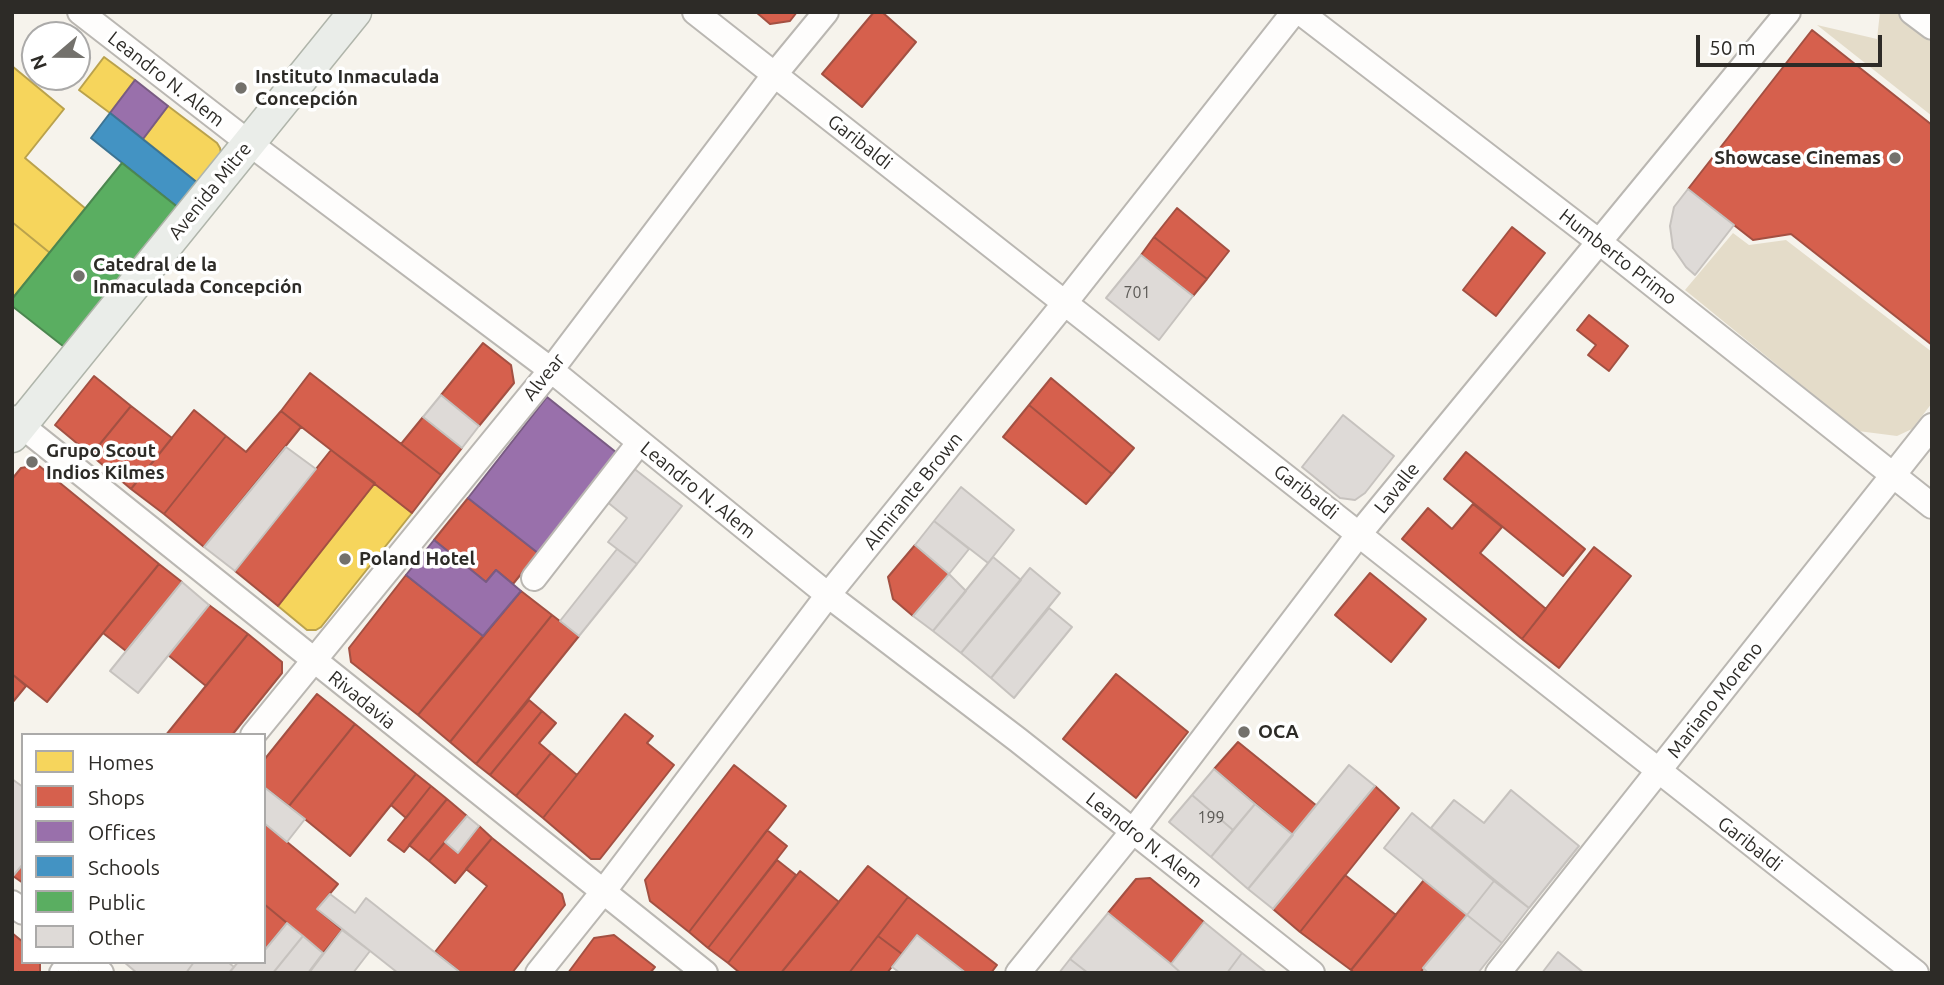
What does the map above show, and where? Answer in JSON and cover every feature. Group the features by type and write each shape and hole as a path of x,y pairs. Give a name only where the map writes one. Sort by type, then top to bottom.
{"main road":[{"name":"Avenida Mitre","path":"15,427 355,12"}],"street":[{"name":"Leandro N. Alem","path":"80,12 248,143 551,370 828,595 1312,973"},
{"name":"Garibaldi","path":"695,12 1916,973"},
{"name":"Alvear","path":"255,733 551,370 775,74 826,12"},
{"name":"Almirante Brown","path":"538,973 603,892 828,595 1064,304 1294,12"},
{"name":"Humberto Primo","path":"1300,12 1598,241 1932,506"},
{"name":"Lavalle","path":"1018,973 1133,831 1359,534 1788,12"},
{"path":"1912,12 1932,27"},
{"name":"Mariano Moreno","path":"1498,973 1932,426"},
{"name":"Rivadavia","path":"15,427 313,660 705,973"},
{"path":"534,578 639,443"}],"shaded area":[{"path":"1880,12 1896,12 1932,41 1932,116 1817,25 1877,39"},
{"path":"1733,233 1749,245 1786,240 1932,352 1932,403 1912,429 1897,436 1858,431 1685,290"}],"building: Homes":[{"path":"104,57 135,80 110,113 80,91 91,91 91,74"},
{"path":"12,66 21,73 21,91 42,91 64,109 25,158 86,209 50,253 12,222"},
{"path":"168,106 220,148 221,153 199,184 143,139"},
{"path":"12,222 50,253 12,299"},
{"name":"Poland Hotel","path":"375,483 412,513 321,627 307,630 278,606"}],"building: Shops":[{"path":"756,12 797,12 790,21 770,24"},
{"path":"874,12 882,12 916,42 862,107 822,74"},
{"path":"1812,30 1932,125 1932,345 1791,234 1753,240 1688,189"},
{"path":"1177,208 1229,251 1207,279 1154,237"},
{"path":"1512,227 1545,253 1496,316 1463,290"},
{"path":"1154,237 1207,279 1193,296 1141,255"},
{"path":"1589,315 1628,346 1609,371 1588,355 1596,345 1577,330"},
{"path":"483,343 511,365 514,383 479,426 441,395"},
{"path":"310,373 441,475 412,513 281,411"},
{"path":"94,376 131,406 91,455 55,425"},
{"path":"1051,378 1134,448 1112,474 1029,405"},
{"path":"1029,405 1112,474 1086,504 1003,437"},
{"path":"131,406 172,438 131,489 91,455"},
{"path":"194,410 226,436 164,514 131,489"},
{"path":"281,411 301,427 204,547 164,514 226,436 246,452"},
{"path":"423,417 462,448 441,475 401,444"},
{"path":"331,450 375,483 278,606 235,571"},
{"path":"1466,452 1585,549 1563,576 1444,479"},
{"path":"38,465 159,564 47,702 12,674 12,479 21,468"},
{"path":"468,498 538,553 513,584 496,570 486,582 434,540"},
{"path":"1473,504 1502,527 1480,553 1546,609 1522,639 1402,539 1428,508 1452,529"},
{"path":"915,545 949,574 913,616 893,599 888,577"},
{"path":"1594,547 1631,576 1559,668 1522,639"},
{"path":"159,564 182,582 126,651 103,633"},
{"path":"1370,573 1426,619 1391,662 1335,615"},
{"path":"406,575 483,636 418,715 351,662 349,648"},
{"path":"521,591 552,615 450,742 418,715"},
{"path":"209,605 248,634 206,686 168,655"},
{"path":"552,615 579,636 476,764 450,742"},
{"path":"248,634 282,662 282,673 234,733 168,733"},
{"path":"12,674 26,686 12,703"},
{"path":"1116,674 1188,732 1136,798 1063,739"},
{"path":"317,694 355,724 289,806 266,789 266,758"},
{"path":"529,700 542,711 490,775 476,764"},
{"path":"542,711 556,723 539,743 551,753 516,796 490,775"},
{"path":"625,714 653,736 647,743 674,765 600,859 591,859 543,818"},
{"path":"355,724 416,774 350,856 289,806"},
{"path":"1238,742 1317,806 1293,835 1214,769"},
{"path":"551,753 577,775 543,818 516,796"},
{"path":"734,765 786,806 689,932 650,901 645,880"},
{"path":"416,774 431,786 406,818 391,805"},
{"path":"431,786 447,799 404,852 388,840"},
{"path":"1375,786 1399,808 1300,932 1273,909"},
{"path":"447,799 467,816 429,861 409,845"},
{"path":"266,825 338,884 317,909 342,930 323,953 266,906"},
{"path":"479,826 492,838 455,883 429,861 445,842 458,853"},
{"path":"767,830 787,846 708,948 689,932"},
{"path":"492,838 562,894 565,905 512,973 461,973 435,952 487,886 466,869"},
{"path":"777,860 796,875 728,963 708,948"},
{"path":"21,866 21,882 13,876"},
{"path":"868,866 908,897 849,973 781,973"},
{"path":"800,871 839,902 781,973 740,973 728,963"},
{"path":"1345,875 1396,915 1351,970 1300,932"},
{"path":"1150,878 1204,922 1171,964 1108,913 1136,879"},
{"path":"1424,880 1467,915 1420,973 1354,973 1351,970"},
{"path":"908,897 997,965 991,973 966,973 917,935 902,954 878,936"},
{"path":"266,906 287,923 266,949"},
{"path":"12,933 21,940 21,964 40,964 40,973 12,972"},
{"path":"614,935 655,967 650,973 568,973 594,938"},
{"path":"878,936 902,954 887,973 849,973"}],"building: Offices":[{"path":"135,80 168,106 143,139 110,113"},
{"path":"547,397 617,453 538,553 468,498"},
{"path":"434,540 486,582 496,570 521,591 483,636 406,575"}],"building: Schools":[{"path":"110,113 199,184 180,209 91,138"}],"building: Public":[{"name":"Catedral de la Inmaculada Concepción","path":"122,163 180,209 68,350 12,306 12,299"}],"building: Other":[{"path":"1688,189 1734,225 1695,275 1673,248 1670,226 1674,207"},
{"path":"1141,255 1193,296 1159,340 1106,298"},
{"path":"441,395 479,426 462,448 423,417"},
{"path":"1343,415 1394,456 1365,493 1355,500 1340,498 1302,467"},
{"path":"286,447 316,469 235,571 204,547"},
{"path":"632,467 682,506 637,564 608,542 627,518 606,501"},
{"path":"961,487 1014,530 988,563 934,521"},
{"path":"934,521 969,549 949,574 915,545"},
{"path":"617,549 637,564 579,636 560,621"},
{"path":"993,557 1021,580 961,653 933,631"},
{"path":"1030,568 1060,593 991,678 961,653"},
{"path":"949,574 966,591 933,631 913,616"},
{"path":"182,582 209,605 138,693 110,671"},
{"path":"1049,608 1072,627 1014,698 991,678"},
{"path":"1349,765 1375,786 1273,909 1248,889"},
{"path":"1214,769 1255,804 1233,830 1192,795"},
{"path":"12,779 21,786 21,866 13,876"},
{"path":"266,789 305,819 287,842 266,825"},
{"path":"1511,790 1579,846 1529,908 1431,828 1454,800 1484,823"},
{"path":"1192,795 1233,830 1211,857 1169,822"},
{"path":"1255,804 1293,835 1248,889 1211,857"},
{"path":"1412,813 1494,881 1467,915 1384,848"},
{"path":"467,816 479,826 458,853 445,842"},
{"path":"1494,881 1529,908 1502,943 1467,915"},
{"path":"330,894 355,913 366,898 461,973 398,973 317,909"},
{"path":"1108,913 1181,973 1088,973 1070,959"},
{"path":"1467,915 1502,943 1478,973 1428,973 1423,968"},
{"path":"1204,922 1242,953 1227,973 1181,973 1171,964"},
{"path":"287,923 303,936 273,973 229,973 236,964 266,964 266,949"},
{"path":"342,930 370,951 353,973 309,973"},
{"path":"917,935 966,973 900,973 892,967"},
{"path":"303,936 323,953 308,973 273,973"},
{"path":"1558,952 1584,973 1542,973"},
{"path":"1242,953 1267,973 1227,973"},
{"path":"1070,959 1088,973 1059,973"},
{"path":"126,964 193,964 186,973 137,973"},
{"path":"193,964 230,964 234,967 229,973 186,973"}],"place":[{"name":"Instituto Inmaculada Concepción","path":"241,88"},
{"name":"Showcase Cinemas","path":"1895,158"},
{"name":"Catedral de la Inmaculada Concepción","path":"79,276"},
{"name":"Grupo Scout Indios Kilmes","path":"32,462"},
{"name":"Poland Hotel","path":"345,559"},
{"name":"OCA","path":"1244,732"}]}
